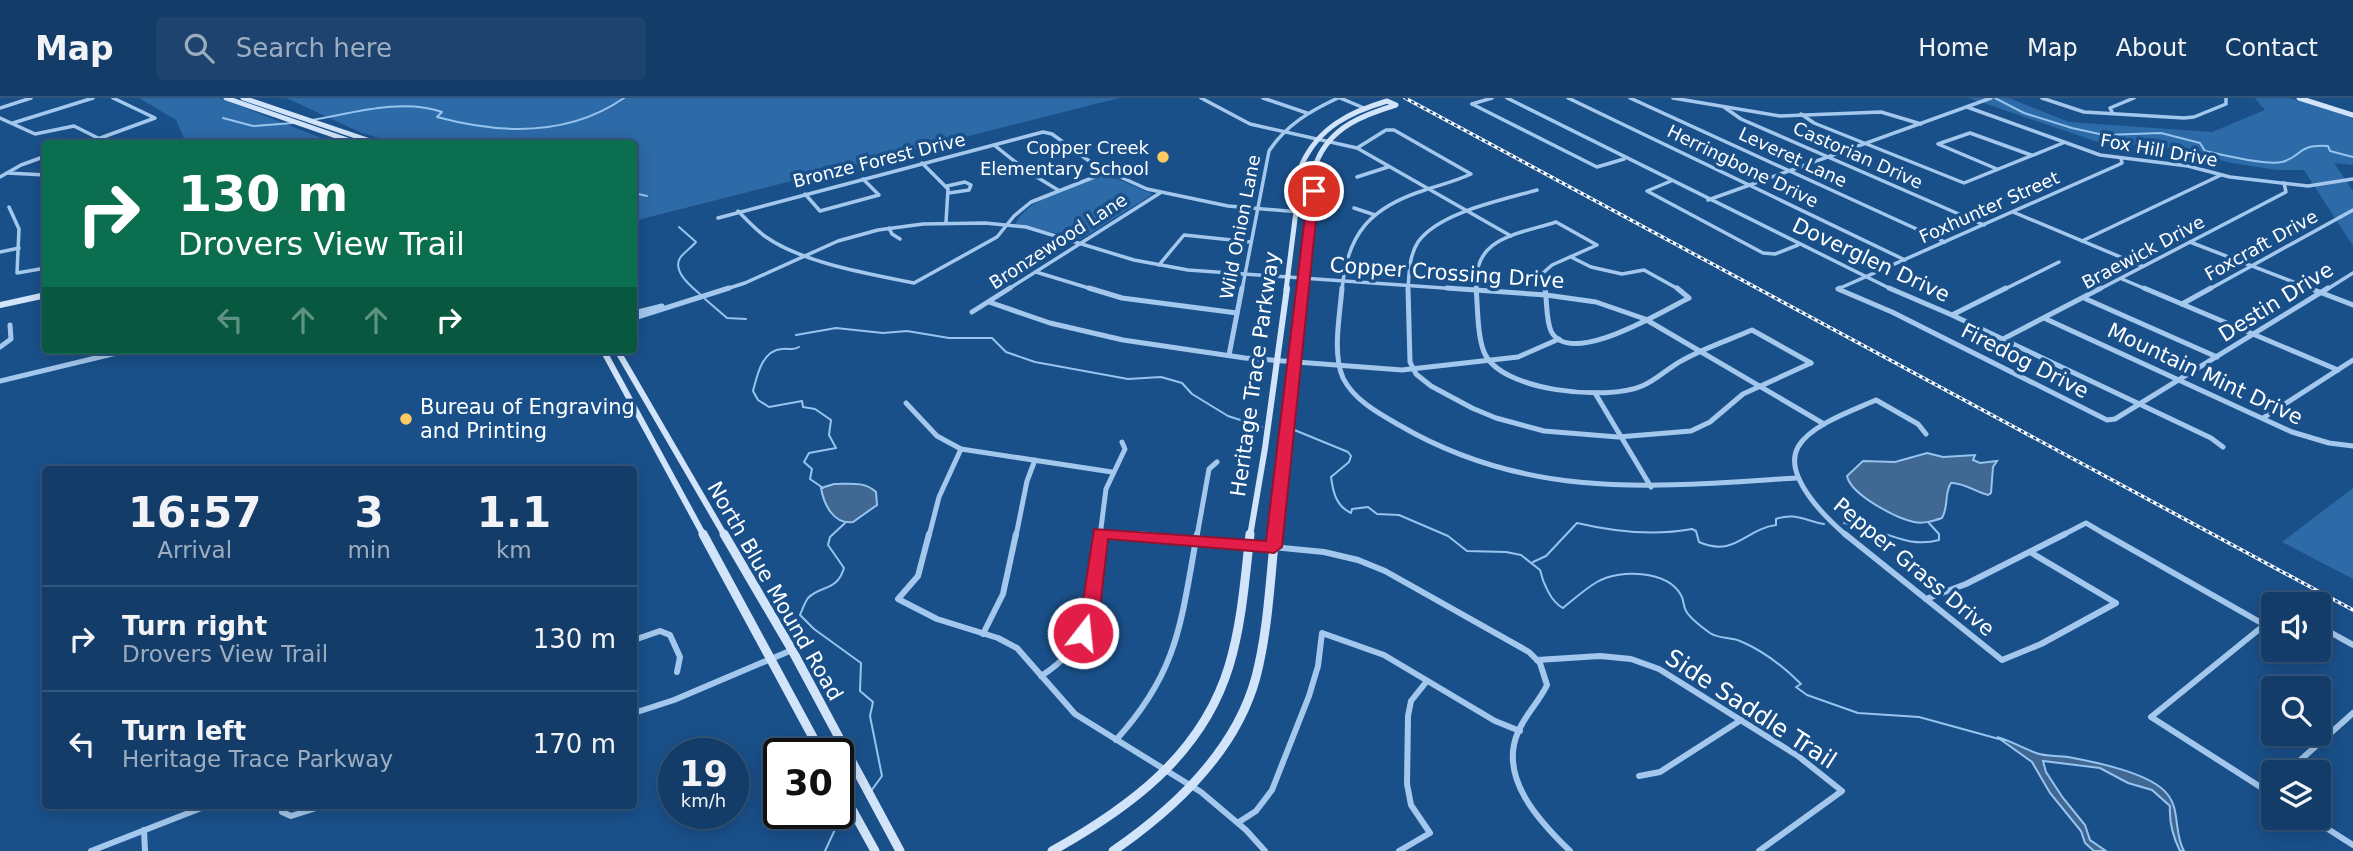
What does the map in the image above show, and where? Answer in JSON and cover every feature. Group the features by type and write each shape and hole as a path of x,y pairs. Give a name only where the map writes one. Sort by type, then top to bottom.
{"street":[{"path":"0,108 31,98"},
{"path":"13,123 93,98"},
{"path":"94,140 155,118 113,98"},
{"path":"226,98 347,140"},
{"path":"243,98 367,140"},
{"path":"1201,98 1241,121 1357,148 1511,236"},
{"path":"1263,98 1307,113"},
{"path":"1339,98 1364,108"},
{"name":"Wild Onion Lane","path":"1229,355 1266,157 1282,131 1307,113 1339,98"},
{"path":"1472,104 1492,98"},
{"name":"Doverglen Drive","path":"1507,98 1863,277 2003,339 2211,438 2223,447"},
{"name":"Herringbone Drive","path":"1568,98 1905,260"},
{"name":"Leveret Lane","path":"1630,98 1945,242"},
{"path":"1673,98 1780,116 1881,112 1921,124"},
{"path":"1708,200 1991,98"},
{"path":"2042,98 2075,110 2192,117 2226,104 2226,98"},
{"path":"2113,113 2110,107 2134,98"},
{"path":"2299,98 2353,115"},
{"name":"Heritage Trace Parkway","path":"1052,851 1124,807 1165,771 1192,740 1220,694 1233,653 1264,453 1302,164 1307,150 1316,138 1338,121 1364,108 1387,101 1396,105 1352,122 1327,140 1317,162 1262,650 1254,686 1230,735 1190,786 1162,814 1113,851"},
{"path":"1472,104 1597,167 1625,158"},
{"name":"Castorian Drive","path":"1724,107 1741,119 1984,225"},
{"name":"Fox Hill Drive","path":"1967,107 2100,155 2308,186 2353,179"},
{"path":"1801,114 1814,123 1964,183 2064,142"},
{"path":"0,118 39,135 74,127 99,138"},
{"path":"1357,148 1386,130 1394,130 1471,174 1394,202 1362,226 1348,246 1343,282 1339,366 1351,390 1367,405 1433,444 1461,458 1522,477 1601,488 1797,478 1793,461 1798,443 1824,424 1876,400 1918,424 1926,434"},
{"name":"Bronze Forest Drive","path":"718,218 1047,132 1107,172"},
{"path":"1998,169 1938,144 1970,133 2031,155"},
{"path":"994,145 1027,171 1058,190"},
{"path":"0,177 42,158"},
{"name":"Foxhunter Street","path":"1863,277 2118,165 2122,163 2121,158"},
{"path":"922,163 947,186 950,193 946,222"},
{"path":"1357,177 1388,167"},
{"path":"738,211 767,238 804,254 853,271 914,283 997,237 1031,202 1107,172 1160,193 1202,204 1311,213"},
{"path":"7,173 42,175"},
{"path":"2082,241 2221,175"},
{"path":"805,194 820,211 879,195 863,179"},
{"path":"1671,181 1647,191 1763,253 1775,254 1798,245"},
{"path":"947,186 965,182 971,185 969,190 950,193"},
{"name":"Braewick Drive","path":"2003,339 2286,192 2284,183"},
{"path":"1537,190 1443,222 1423,237 1413,252 1410,362 1413,370 1422,379 1452,398 1503,422 1560,436 1622,438 1682,433 1713,422 1737,398 1811,363 1752,330 1676,364 1643,386 1595,393 1568,393 1536,387 1508,376 1489,361 1483,350 1477,291 1478,260 1490,246 1511,236 1556,222 1598,246 1571,257 1552,265 1543,273 1551,331 1570,344 1588,345 1689,297 1644,271 1622,274 1591,267 1571,257"},
{"name":"Bronzewood Lane","path":"972,312 1160,193"},
{"path":"9,207 15,214 19,248 17,273 42,269"},
{"path":"1354,208 1375,215"},
{"name":"Foxcraft Drive","path":"2182,304 2353,210"},
{"path":"2013,212 2142,266"},
{"name":"Copper Crossing Drive","path":"637,314 752,280 804,254 838,241 889,228 946,222 1008,225 1037,229 1158,265 1244,275 1545,295 1596,302 1645,319 1824,424"},
{"path":"889,228 892,234 900,239"},
{"path":"1158,265 1184,235 1251,242"},
{"path":"2190,242 2353,305"},
{"path":"0,252 19,248"},
{"path":"1952,315 2059,262"},
{"path":"1036,272 1122,298 1237,313"},
{"name":"Destin Drive","path":"2107,421 2115,419 2255,335 2353,273"},
{"name":"Firedog Drive","path":"1863,277 1838,289 1902,317 2107,421"},
{"path":"2122,279 2338,370"},
{"path":"0,305 42,296"},
{"path":"2085,298 2217,357"},
{"path":"989,302 1050,323 1106,337 1229,355 1339,366 1413,370 1489,361 1526,355 1559,339"},
{"name":"Mountain Mint Drive","path":"2046,318 2310,439 2353,446"},
{"path":"0,347 11,340 13,330 10,325"},
{"path":"93,359 94,354"},
{"path":"0,381 113,354"},
{"name":"North Blue Mound Road","path":"605,354 813,738"},
{"name":"North Blue Mound Road","path":"619,354 792,650 900,851"},
{"path":"2263,418 2353,360"},
{"path":"1595,393 1651,486"},
{"path":"906,403 933,435 961,449 1112,472"},
{"path":"1041,676 1070,655 1083,633 1091,608 1103,501 1112,472 1125,449 1122,442"},
{"path":"961,449 939,497 918,576 898,599 937,619 1017,648 1075,714 1190,786 1239,822 1265,851"},
{"path":"983,634 1002,604 1020,504 1035,460"},
{"path":"1116,740 1141,713 1169,663 1178,639 1209,469 1217,462"},
{"name":"Pepper Grass Drive","path":"1797,478 1813,502 1834,525 2001,660 2059,635 2116,603 2030,552"},
{"path":"1926,599 1966,584 2086,523 2261,623"},
{"path":"1100,533 1248,544 1324,552 1358,560 1385,571 1513,642 1537,660 1545,672 1547,685 1515,740 1515,766 1523,796 1541,823 1570,851"},
{"path":"2261,628 2151,717 2261,786"},
{"path":"637,639 660,631 670,635 680,657 677,672"},
{"path":"1239,822 1256,810 1272,790 1309,696 1318,666 1322,633 1384,655 1495,721 1520,731"},
{"path":"2331,633 2353,645"},
{"path":"637,712 674,700 792,650"},
{"name":"Side Saddle Trail","path":"1537,660 1600,656 1631,659 1658,669 1798,756 1842,792 1759,851"},
{"path":"1399,851 1430,833 1411,805 1407,785 1408,716 1411,701 1427,681"},
{"path":"2300,760 2353,713"},
{"path":"1639,775 1660,772 1741,720"},
{"path":"91,851 199,809"},
{"path":"282,809 282,812 291,816 313,809"},
{"path":"854,813 875,851"},
{"path":"144,830 145,851"},
{"path":"2329,830 2353,845"}],"shaded area":[{"path":"139,98 220,98 326,140 185,140 176,120"},
{"path":"286,98 1119,98 637,220 637,140 386,140 362,133"},
{"path":"1969,98 2009,98 2069,122 2212,132 2265,110 2255,98 2290,98 2353,117 2353,165 2334,163 2353,191 2353,246 2304,170 2276,170 2232,163 2164,147 2098,142"},
{"path":"1105,174 1153,194 1081,239 1015,224 1022,214 1043,199"},
{"path":"1927,453 1943,457 1975,455 1973,460 1980,463 1997,461 1993,467 1991,493 1988,495 1951,483 1942,518 1918,523 1875,505 1857,491 1847,476 1863,461 1895,462"},
{"path":"834,484 867,486 876,492 877,505 853,522 840,520 827,507 821,488"},
{"path":"2353,488 2353,579 2282,542"},
{"path":"1997,737 2040,754 2107,765 2149,780 2160,787 2172,801 2184,851 2180,851 2173,835 2170,806 2152,790 2128,783 2100,768 2043,761 2046,772 2063,798 2085,825 2090,840 2106,851 2094,851 2085,843 2081,831 2050,793 2032,762"}],"waterway":[{"path":"312,120 378,108 411,106 442,112 437,117 461,123 533,129 580,120 624,98"},
{"path":"1995,98 2024,113 2072,128 2104,135 2161,133 2200,143 2205,151 2266,163 2289,160 2305,149 2318,146 2328,146 2330,151 2353,157"},
{"path":"223,118 253,126 293,123"},
{"path":"637,194 647,196"},
{"path":"679,227 696,242 680,258 679,269 684,279 701,295"},
{"path":"705,299 727,318 746,319"},
{"path":"796,335 836,328 883,333 907,331 949,338 992,338 1006,352 1035,362 1128,379 1161,377 1182,383 1192,394 1228,416 1262,427"},
{"path":"799,347 775,350 770,354 756,378 753,391 758,400 769,407 802,401 803,407 815,409 831,420 829,435 836,448 809,453 804,462 812,469 810,479 823,488"},
{"path":"1292,429 1348,452 1351,456 1349,462 1331,477 1336,498 1346,510 1351,513 1352,509 1368,507 1377,514 1399,515 1448,536 1467,551 1521,555 1540,570 1548,592 1563,608 1606,578 1630,574 1654,576 1674,587 1681,595 1688,614 1710,633 1740,641 1765,654 1801,684 1796,687 1807,695 1858,713 1919,717 1999,739"},
{"path":"1533,562 1546,556 1577,523 1634,532 1692,529 1696,531 1699,542 1722,547 1776,525 1776,519 1783,517 1824,524"},
{"path":"1844,523 1914,542 1939,540 1939,534 1928,522"},
{"path":"845,523 830,537 828,545 844,568 841,576 833,585 808,598 800,615 814,629 861,663 860,691 873,702 870,716 882,776 871,791"},
{"path":"825,851 835,829"}],"railway":[{"path":"1405,98 2353,610"}],"place":[{"name":"Copper Creek Elementary School","path":"1163,157"},
{"name":"Bureau of Engraving and Printing","path":"406,419"}],"route":[{"path":"1083,633 1091,608 1100,533 1143,534 1274,547 1283,448 1314,191"}]}
